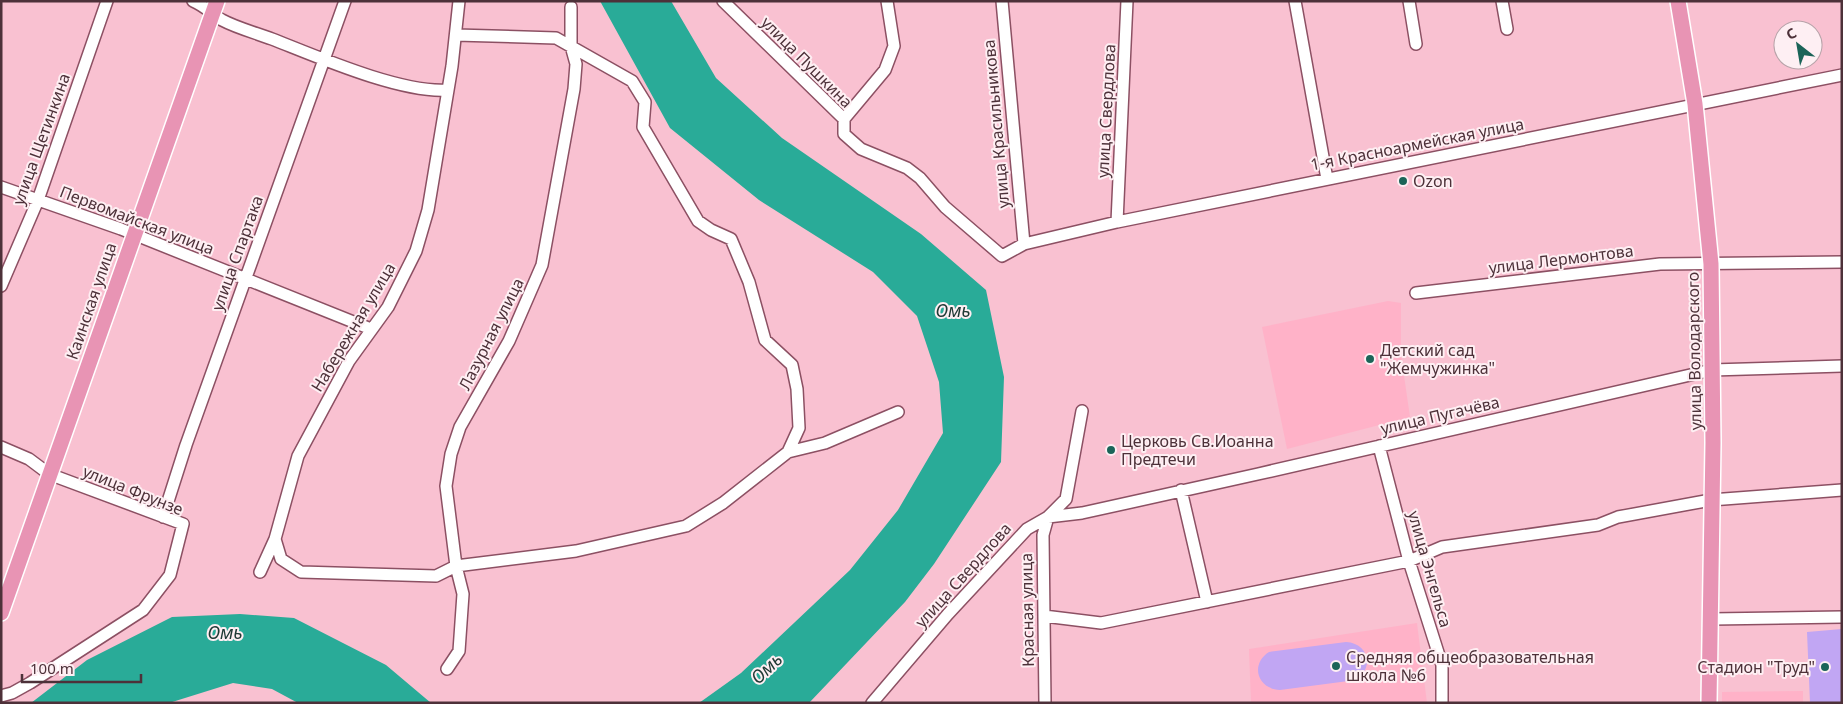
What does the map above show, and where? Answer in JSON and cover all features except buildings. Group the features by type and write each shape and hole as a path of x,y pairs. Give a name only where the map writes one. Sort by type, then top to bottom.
{"main road":[{"name":"улица Володарского","path":"1678,1 1695,104 1710,264 1712,370 1710,703"},
{"name":"Каинская улица","path":"1,613 215,7"}],"street":[{"name":"улица Щетинкина","path":"1,286 38,200 107,1"},
{"path":"193,1 215,7 221,20 323,59 431,91 447,90"},
{"name":"улица Спартака","path":"163,517 186,445 345,1"},
{"name":"Набережная улица","path":"260,572 275,539 298,456 349,361 388,307 416,251 428,210 456,35 459,1"},
{"name":"улица Пушкина","path":"723,1 844,119 844,134 850,140 861,149 907,168 920,178 945,207 1002,256"},
{"path":"844,119 885,70 894,46 887,1"},
{"name":"улица Красильникова","path":"1002,1 1024,244"},
{"name":"улица Свердлова","path":"1117,222 1127,1"},
{"path":"1295,1 1327,178"},
{"path":"1409,1 1416,44"},
{"path":"1502,1 1508,29"},
{"name":"Лазурная улица","path":"447,669 459,651 463,594 456,566 446,486 451,454 460,427 509,341 542,265 574,89 576,64 571,46 571,7"},
{"path":"275,539 282,559 301,572 436,576 456,566 576,551 686,526 747,486 788,452 799,428 798,389 792,365 765,340 749,282 731,239 711,230 698,221 642,127 645,102 632,81 556,38 456,35"},
{"name":"1-я Красноармейская улица","path":"1002,256 1024,244 1117,222 1842,75"},
{"name":"Первомайская улица","path":"1,187 134,234 371,329"},
{"name":"улица Лермонтова","path":"1416,293 1660,264 1842,262"},
{"name":"улица Пугачёва","path":"1048,517 1082,514 1712,370 1842,366"},
{"name":"улица Свердлова","path":"872,703 948,614 1027,529 1048,517 1066,499 1082,411"},
{"path":"788,452 825,443 898,412"},
{"name":"улица Энгельса","path":"1379,446 1409,561 1442,665 1442,703"},
{"name":"улица Фрунзе","path":"1,447 29,460 49,474 183,524 170,575 144,610 12,693 1,696"},
{"path":"1182,490 1208,602"},
{"path":"1044,616 1101,623 1409,561 1442,547 1598,525 1618,517 1711,500 1842,490"},
{"name":"Красная улица","path":"1045,703 1042,535 1048,517"},
{"path":"1712,619 1842,618"}],"shaded area":[{"path":"1388,301 1401,303 1401,355 1410,417 1287,449 1262,327"},
{"name":"Средняя общеобразовательная школа №6","path":"1417,623 1427,703 1251,703 1249,649"},
{"name":"Стадион \"Труд\"","path":"1842,629 1842,703 1810,703 1807,632"},
{"path":"1346,642 1354,643 1360,647 1366,656 1366,669 1356,680 1280,690 1272,689 1261,681 1258,669 1259,663 1269,652"},
{"path":"1803,691 1803,703 1722,703 1722,692"}],"water":[{"name":"Омь","path":"600,1 671,1 716,78 782,138 921,234 986,290 1004,377 1001,462 934,564 905,602 809,703 699,703 741,673 850,570 898,510 943,433 939,382 917,316 873,272 759,200 670,128"},
{"name":"Омь","path":"240,614 294,618 386,665 431,703 298,703 272,689 233,683 169,703 31,703 87,660 172,617"}],"place":[{"name":"Ozon","path":"1403,181"},
{"name":"Детский сад \"Жемчужинка\"","path":"1370,359"},
{"name":"Церковь Св.Иоанна Предтечи","path":"1111,450"},
{"name":"Средняя общеобразовательная школа №6","path":"1336,666"},
{"name":"Стадион \"Труд\"","path":"1825,667"}]}
